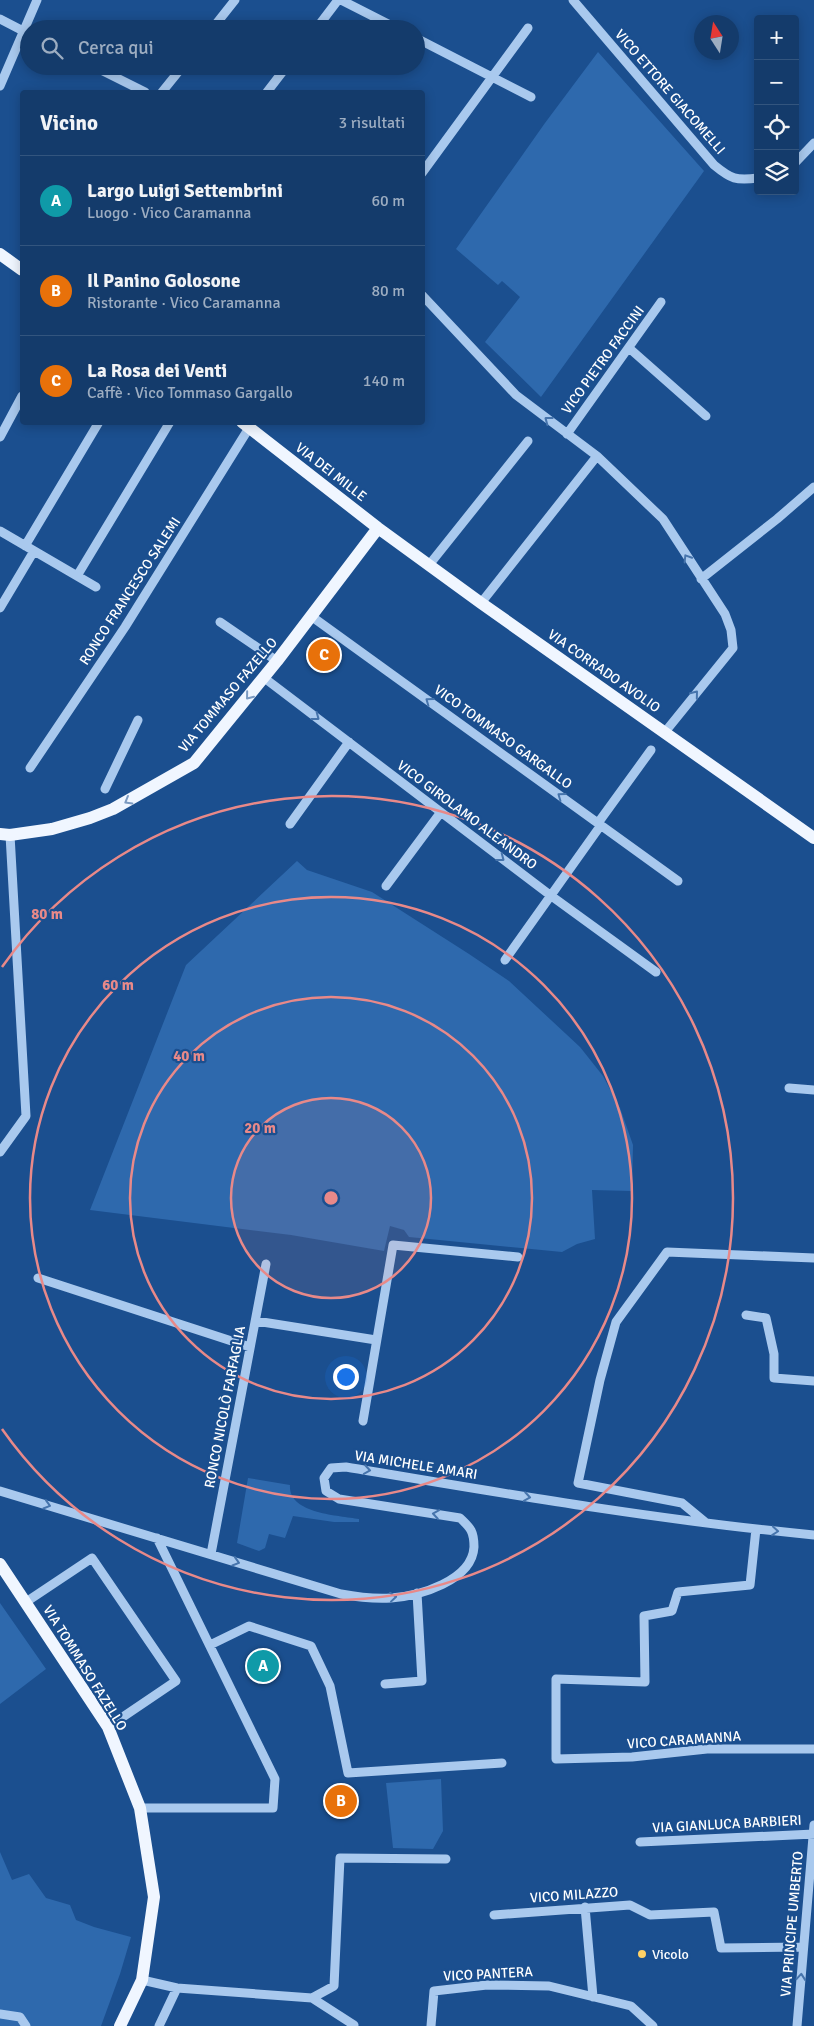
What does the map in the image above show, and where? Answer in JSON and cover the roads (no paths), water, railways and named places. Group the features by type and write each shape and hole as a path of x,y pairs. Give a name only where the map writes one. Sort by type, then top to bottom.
{"main road":[{"path":"0,254 20,264"},
{"name":"VIA DEI MILLE","path":"245,425 378,528"},
{"name":"VIA CORRADO AVOLIO","path":"378,528 814,838"},
{"name":"VIA TOMMASO FAZELLO","path":"5,834 52,829 113,810 194,763 277,661 378,528"},
{"name":"VIA TOMMASO FAZELLO","path":"0,1564 108,1727 140,1808 154,1897 142,1980 120,2026"}],"street":[{"path":"30,20 37,0"},
{"path":"219,20 235,0"},
{"path":"323,20 339,0 380,20"},
{"name":"VICO ETTORE GIACOMELLI","path":"573,0 714,165 728,177 742,180 754,178"},
{"path":"0,19 20,30"},
{"path":"425,169 528,28"},
{"path":"425,42 531,97"},
{"path":"0,86 20,45"},
{"path":"111,75 141,90"},
{"path":"164,90 176,75"},
{"path":"269,90 280,75"},
{"path":"799,159 814,143"},
{"path":"425,298 516,395 597,456 663,519 725,614 731,630 733,648 665,732"},
{"name":"VICO PIETRO FACCINI","path":"567,434 661,302"},
{"path":"629,348 706,416"},
{"path":"0,437 20,400"},
{"path":"25,546 97,425"},
{"path":"77,576 168,425"},
{"name":"RONCO FRANCESCO SALEMI","path":"30,768 125,626 245,425"},
{"path":"429,565 528,440"},
{"path":"481,603 597,456"},
{"path":"701,579 814,487"},
{"path":"0,531 96,587"},
{"path":"0,608 34,551"},
{"name":"VICO TOMMASO GARGALLO","path":"311,616 678,881"},
{"path":"220,622 277,661"},
{"name":"VICO GIROLAMO ALEANDRO","path":"263,677 550,895 656,972"},
{"path":"105,788 138,720"},
{"path":"290,824 349,742"},
{"path":"506,960 651,750"},
{"path":"386,886 441,812"},
{"path":"0,1152 26,1116 5,834"},
{"path":"789,1088 814,1090"},
{"path":"364,1421 393,1245 518,1257"},
{"path":"706,1523 682,1503 578,1483 600,1380 616,1322 667,1252 814,1258"},
{"name":"RONCO NICOLÒ FARFAGLIA","path":"211,1554 266,1264"},
{"path":"38,1278 250,1348"},
{"path":"746,1314 766,1318 774,1354 774,1378 814,1381"},
{"path":"256,1321 376,1340"},
{"name":"VIA MICHELE AMARI","path":"0,1490 341,1594 362,1598 391,1598 416,1594 449,1582 466,1568 473,1555 474,1536 468,1525 460,1518 339,1499 326,1491 324,1478 331,1468 346,1467 578,1506 814,1535"},
{"name":"VICO CARAMANNA","path":"756,1529 750,1585 678,1592 672,1611 644,1616 645,1682 556,1679 556,1759 632,1757 707,1749 814,1749"},
{"path":"140,1808 273,1808 275,1780 157,1538"},
{"path":"26,1602 92,1558 176,1681 108,1727"},
{"path":"385,1684 422,1681 416,1594"},
{"path":"210,1645 249,1626 311,1646 330,1686 348,1773 502,1763"},
{"name":"VIA PRINCIPE UMBERTO","path":"796,2026 814,1824"},
{"name":"VIA GIANLUCA BARBIERI","path":"640,1842 814,1834"},
{"path":"312,1998 334,1986 340,1858 446,1859"},
{"name":"VICO MILAZZO","path":"494,1915 630,1905 650,1915 714,1912 720,1948 804,1943"},
{"path":"585,1907 593,1997"},
{"path":"804,1943 814,1939"},
{"path":"142,1980 177,1988 312,1998 353,2026"},
{"name":"VICO PANTERA","path":"431,2026 434,1991 487,1985 549,1986 630,2006 653,2026"},
{"path":"159,2026 177,1988"},
{"path":"0,2014 20,2017 26,2026"}],"place":[{"name":"La Rosa dei Venti","path":"324,655"},
{"name":"Largo Luigi Settembrini","path":"263,1666"},
{"name":"Il Panino Golosone","path":"341,1801"},
{"name":"Vicolo","path":"642,1954"}]}
